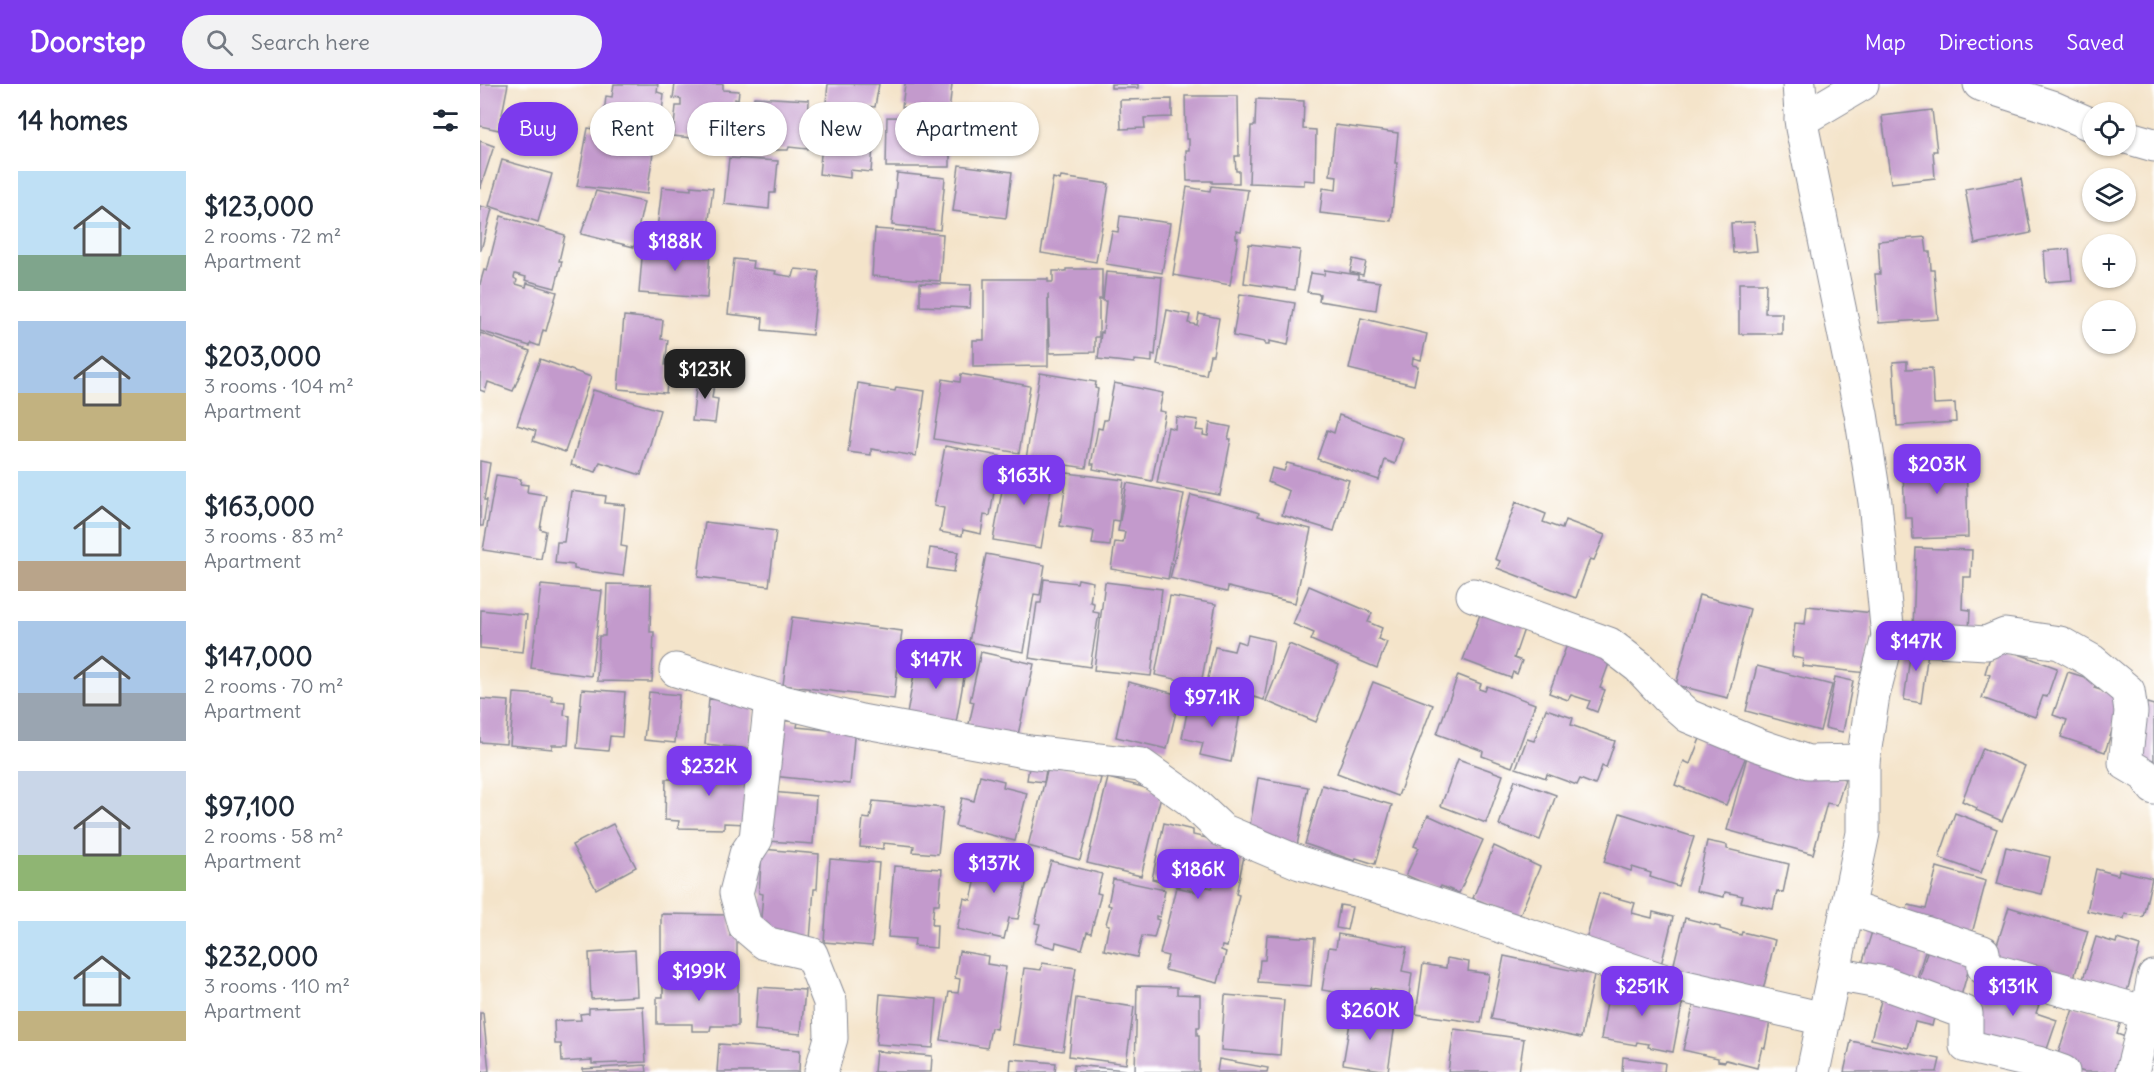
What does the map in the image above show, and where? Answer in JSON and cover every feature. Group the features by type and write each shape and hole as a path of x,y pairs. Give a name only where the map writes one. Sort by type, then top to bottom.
{"street":[{"path":"1799,84 1801,120 1862,414 1875,502 1888,637 1873,695 1863,761 1863,833 1813,1072"},
{"path":"1801,120 1862,84"},
{"path":"1980,84 2082,121"},
{"path":"2136,140 2154,145"},
{"path":"1473,596 1610,644 1639,667 1688,716 1758,745 1808,762 1863,761"},
{"path":"1888,637 1986,643 2005,635 2060,643 2092,661 2128,691 2131,712 2125,763 2145,775 2154,788"},
{"path":"676,670 771,699 861,721 1029,752 1141,765 1189,799 1222,830 1300,863 1420,899 1677,985 1824,1020"},
{"path":"771,699 756,839 746,855 736,893 746,926 765,943 811,954 830,1002 831,1038 821,1072"},
{"path":"1848,908 1983,952 1984,968 2147,1013"},
{"path":"1834,974 1884,983 1966,1013 1966,1046 2038,1063 2063,1072"},
{"path":"2132,1072 2154,977"}],"building":[{"path":"480,84 508,84 504,102 498,102 498,130 480,126"},
{"path":"614,84 658,84 657,92 664,94 663,102 605,102 606,96 612,97"},
{"path":"675,84 723,84 723,90 739,91 738,100 735,99 735,102 687,102 687,137 675,136 676,106 681,106 681,99 673,98"},
{"path":"828,84 879,84 876,102 826,102"},
{"path":"905,84 952,84 950,102 903,102"},
{"path":"1111,84 1138,84 1138,88 1111,88"},
{"path":"1185,96 1238,96 1239,156 1235,156 1239,183 1187,181 1186,150 1189,150 1189,139 1186,139"},
{"path":"754,97 809,100 809,102 799,102 799,148 789,147 787,150 787,102 754,102"},
{"path":"1172,99 1172,117 1144,118 1145,128 1121,129 1120,100"},
{"path":"1256,99 1304,101 1303,129 1316,130 1315,181 1304,180 1304,185 1249,183 1251,126 1255,126"},
{"path":"1932,110 1937,151 1933,151 1935,178 1891,183 1882,116"},
{"path":"887,117 895,117 895,156 950,156 950,167 886,167"},
{"path":"1335,125 1398,133 1391,221 1320,213 1323,188 1336,190 1337,176 1330,175"},
{"path":"588,128 590,128 590,156 653,156 647,194 577,186"},
{"path":"480,141 494,146 480,189"},
{"path":"821,156 872,156 871,172 850,170 850,178 819,174"},
{"path":"729,158 778,161 775,193 770,193 769,209 724,204"},
{"path":"502,160 552,174 538,222 489,206"},
{"path":"959,165 1012,172 1006,218 953,211"},
{"path":"897,173 945,178 940,230 892,225"},
{"path":"1061,177 1109,184 1096,262 1041,253 1053,178 1060,180"},
{"path":"2021,179 2031,233 1975,244 1965,189"},
{"path":"691,186 713,188 707,235 657,229 662,187 691,190"},
{"path":"1211,186 1248,190 1241,232 1236,231 1236,238 1238,238 1230,285 1173,275 1187,187 1210,191"},
{"path":"596,191 644,202 634,247 581,234"},
{"path":"480,206 492,209 481,250 480,250"},
{"path":"501,216 565,235 559,261 562,261 555,288 525,280 526,277 515,274 514,278 517,280 516,284 526,287 527,283 557,292 546,331 543,330 539,346 531,343 530,346 480,331 480,284 484,270 487,271"},
{"path":"1120,216 1170,223 1162,273 1106,264 1112,231 1118,232"},
{"path":"1754,222 1757,251 1733,253 1731,223"},
{"path":"875,229 943,234 940,281 872,276"},
{"path":"1925,237 1927,252 1930,252 1931,270 1934,270 1938,319 1879,323 1875,274 1880,274 1878,241"},
{"path":"1249,244 1300,250 1295,290 1244,283"},
{"path":"643,246 710,251 707,298 639,293"},
{"path":"2069,249 2072,280 2046,282 2044,251"},
{"path":"734,259 753,261 752,268 776,271 775,274 793,277 795,269 819,271 812,335 762,330 763,318 728,314"},
{"path":"1353,259 1366,262 1363,275 1350,272"},
{"path":"1066,269 1102,269 1099,337 1095,337 1095,352 1050,353 1048,294 1048,366 973,367 973,340 984,340 984,279 1048,279 1048,282 1053,282 1053,271 1066,271"},
{"path":"1325,270 1358,275 1358,279 1380,282 1376,310 1319,301 1320,294 1307,292 1311,273 1324,275"},
{"path":"1106,272 1162,277 1155,355 1152,354 1152,362 1134,360 1134,363 1098,359 1106,301 1103,301"},
{"path":"920,283 971,285 970,308 920,306"},
{"path":"1739,283 1766,283 1765,313 1782,313 1782,334 1739,334"},
{"path":"1240,294 1295,303 1288,345 1269,341 1269,345 1265,345 1265,342 1233,336"},
{"path":"1167,310 1190,315 1188,323 1197,325 1199,314 1219,318 1213,355 1210,355 1206,375 1157,365"},
{"path":"624,316 663,320 661,339 668,340 665,365 669,365 666,393 618,389"},
{"path":"1361,318 1427,334 1421,360 1413,358 1412,365 1418,366 1414,385 1349,369"},
{"path":"480,333 530,351 513,391 488,382 485,392 480,390"},
{"path":"540,359 591,377 565,452 533,441 536,431 517,425"},
{"path":"1907,361 1907,369 1932,368 1934,404 1955,403 1956,422 1897,426 1893,362"},
{"path":"1040,373 1096,382 1095,388 1098,389 1086,468 1026,459"},
{"path":"698,374 715,377 712,398 718,399 715,423 692,421"},
{"path":"961,374 1030,386 1019,453 934,439 943,379 960,382"},
{"path":"858,383 895,391 896,387 925,391 916,456 871,449 871,455 848,452"},
{"path":"1114,383 1163,393 1159,411 1165,412 1152,481 1093,469 1094,464 1091,464 1098,428 1102,429 1104,420 1107,420"},
{"path":"593,390 660,410 641,475 600,462 596,472 571,465"},
{"path":"1339,415 1403,438 1395,464 1385,460 1379,480 1317,459 1327,430 1334,433"},
{"path":"1176,417 1198,420 1196,430 1204,431 1203,435 1208,436 1210,423 1231,427 1228,439 1231,439 1220,495 1157,483 1168,427 1175,429"},
{"path":"945,446 1000,456 990,516 984,515 981,534 963,530 962,536 940,532 944,508 934,506"},
{"path":"1966,450 1968,537 1913,539 1912,518 1905,518 1903,473 1912,473 1911,452"},
{"path":"480,461 490,463 484,500 487,500 483,526 480,526"},
{"path":"1007,463 1054,471 1041,548 993,540"},
{"path":"1287,463 1349,480 1334,531 1282,515 1289,491 1268,482 1272,468 1284,471"},
{"path":"1067,473 1124,480 1119,521 1113,520 1110,546 1092,544 1094,531 1060,526"},
{"path":"496,475 521,479 520,484 528,485 527,492 546,495 540,529 546,531 541,559 483,550"},
{"path":"1127,483 1184,494 1168,579 1111,569 1115,542 1123,543 1125,532 1118,531"},
{"path":"571,491 606,496 605,503 625,505 621,546 627,547 623,576 574,569 574,565 555,563 557,542 564,542"},
{"path":"1191,495 1244,508 1259,513 1258,516 1311,529 1295,603 1228,587 1227,592 1170,578"},
{"path":"1516,502 1546,514 1543,522 1562,529 1565,520 1605,535 1594,560 1590,559 1576,598 1497,568 1500,561 1495,559"},
{"path":"705,522 776,531 769,586 698,577"},
{"path":"930,548 958,552 954,572 927,568"},
{"path":"1916,548 1972,550 1971,577 1963,577 1962,609 1970,610 1969,631 1913,629"},
{"path":"986,554 1045,565 1040,595 1034,594 1024,652 969,642"},
{"path":"1044,579 1077,583 1078,579 1093,582 1090,602 1094,603 1093,612 1099,613 1090,667 1029,658 1037,603 1041,603"},
{"path":"1105,582 1162,589 1151,676 1094,670"},
{"path":"607,584 651,585 650,632 654,632 652,682 597,681 599,636 605,636"},
{"path":"541,585 602,591 591,676 531,668"},
{"path":"1309,586 1372,613 1368,622 1382,628 1378,639 1387,642 1377,668 1311,640 1314,633 1293,624"},
{"path":"1699,595 1750,609 1728,698 1676,685"},
{"path":"1170,596 1216,604 1201,684 1155,675"},
{"path":"1807,606 1873,613 1867,673 1802,666 1803,659 1792,657 1795,623 1805,624"},
{"path":"1482,609 1525,626 1514,658 1522,661 1517,674 1513,672 1511,678 1463,660"},
{"path":"481,610 527,615 523,652 480,648"},
{"path":"792,617 902,631 894,699 783,685"},
{"path":"1248,635 1274,641 1264,700 1254,697 1253,702 1205,691 1215,647 1234,651 1237,641 1246,644"},
{"path":"1568,642 1611,658 1600,688 1605,690 1597,712 1587,708 1590,701 1571,695 1568,700 1549,693"},
{"path":"1912,642 1929,645 1921,703 1904,700"},
{"path":"1289,644 1339,665 1316,722 1266,701"},
{"path":"1994,645 2057,668 2047,697 2043,696 2035,717 1982,698 1990,675 1985,673"},
{"path":"981,652 1034,664 1017,739 968,728 974,702 970,701"},
{"path":"917,657 966,666 956,723 907,714"},
{"path":"1757,666 1832,685 1820,731 1746,711"},
{"path":"2068,672 2097,681 2094,688 2123,697 2105,752 2061,737 2067,720 2053,715"},
{"path":"1458,675 1481,684 1479,689 1485,691 1487,686 1535,704 1512,767 1482,756 1483,751 1437,734"},
{"path":"1835,677 1853,681 1843,732 1825,728"},
{"path":"1128,682 1180,695 1167,749 1116,737"},
{"path":"1373,682 1433,705 1398,796 1337,773"},
{"path":"582,689 625,692 622,737 610,736 608,751 577,748"},
{"path":"649,692 679,695 675,743 644,740"},
{"path":"514,693 552,696 552,701 565,702 564,715 570,716 568,745 552,745 552,749 510,745"},
{"path":"1190,697 1241,708 1231,762 1200,755 1203,743 1182,738"},
{"path":"480,699 509,701 506,744 480,742"},
{"path":"709,699 754,703 750,749 705,744"},
{"path":"2147,703 2154,705 2154,772 2129,763"},
{"path":"1546,709 1573,718 1571,725 1615,741 1606,768 1602,766 1595,785 1580,779 1577,785 1547,774 1546,778 1516,768 1527,739 1534,741"},
{"path":"777,720 798,722 797,727 827,730 828,724 855,726 850,784 772,776"},
{"path":"1703,731 1749,749 1726,805 1675,785 1684,761 1690,764"},
{"path":"1983,748 2025,766 2002,821 1962,801"},
{"path":"1748,753 1845,779 1837,805 1827,803 1813,854 1727,830"},
{"path":"1458,759 1503,775 1486,823 1441,806"},
{"path":"705,764 751,766 748,824 724,823 724,829 678,828 679,821 665,820 666,779 679,779 679,768 705,768"},
{"path":"1049,764 1101,778 1080,860 1028,846"},
{"path":"1029,767 1046,770 1044,782 1027,780"},
{"path":"980,775 1004,781 1003,787 1027,793 1015,841 955,826 962,798 974,801"},
{"path":"1108,778 1162,792 1141,876 1087,863"},
{"path":"1258,778 1308,787 1297,846 1248,837"},
{"path":"1515,780 1556,795 1540,840 1499,825"},
{"path":"1322,785 1392,805 1375,864 1356,858 1355,861 1305,844"},
{"path":"771,792 816,796 813,844 768,841"},
{"path":"873,801 943,808 938,854 913,852 914,846 883,843 883,849 860,847 863,818 870,819"},
{"path":"1620,813 1694,837 1678,886 1650,877 1651,873 1632,867 1631,871 1604,862"},
{"path":"1955,813 1997,829 1981,873 1939,858"},
{"path":"1428,815 1483,840 1459,893 1441,886 1439,890 1406,875 1419,848 1414,846"},
{"path":"1164,823 1193,830 1193,835 1246,847 1236,894 1239,895 1227,947 1222,946 1221,950 1226,952 1218,983 1165,970 1168,956 1160,954 1176,887 1197,892 1199,885 1212,888 1214,882 1198,878 1197,884 1182,880 1180,886 1152,879"},
{"path":"613,824 636,867 596,889 572,845"},
{"path":"1707,841 1727,845 1727,849 1789,864 1783,893 1777,891 1773,909 1741,902 1743,896 1725,892 1724,897 1696,891"},
{"path":"1494,846 1540,867 1519,917 1473,898"},
{"path":"2006,847 2050,857 2042,894 1997,884"},
{"path":"762,849 819,854 810,940 760,929 763,894 759,893"},
{"path":"976,849 1031,862 1018,919 1009,918 1004,939 957,929 964,898 971,900 975,883 968,881"},
{"path":"830,859 879,863 872,946 824,942"},
{"path":"1051,861 1102,874 1097,893 1101,894 1091,933 1087,932 1082,949 1056,942 1055,948 1035,943 1040,924 1035,923"},
{"path":"894,866 942,869 939,904 934,904 932,925 937,925 936,948 914,946 915,939 888,937"},
{"path":"1937,867 1986,881 1970,941 1904,923 1908,905 1926,909"},
{"path":"2096,869 2118,875 2119,870 2152,878 2143,917 2125,914 2124,919 2087,911"},
{"path":"1113,879 1165,890 1160,917 1156,916 1159,920 1154,938 1142,936 1137,957 1104,950 1109,925 1106,924 1111,906 1108,905"},
{"path":"1599,893 1635,903 1632,913 1652,918 1653,912 1673,917 1661,965 1585,944"},
{"path":"1340,905 1352,907 1347,930 1336,928"},
{"path":"2009,907 2088,931 2071,988 1993,957"},
{"path":"661,914 730,915 730,936 737,936 737,967 685,966 685,962 661,962"},
{"path":"1685,918 1741,935 1742,932 1775,940 1763,990 1672,972"},
{"path":"1874,925 1928,942 1914,988 1860,971"},
{"path":"1338,934 1407,947 1402,971 1412,973 1409,995 1371,988 1370,998 1322,990 1329,947 1336,948"},
{"path":"1267,935 1315,938 1311,986 1258,982 1260,960 1265,960"},
{"path":"2096,937 2116,943 2117,939 2140,946 2124,1002 2080,989"},
{"path":"1930,942 1973,954 1959,1003 1917,986"},
{"path":"635,950 637,996 591,999 589,953"},
{"path":"959,951 988,956 987,964 1006,967 996,1029 991,1028 987,1048 941,1040 949,992 958,993 960,979 955,978"},
{"path":"1504,956 1594,975 1581,1038 1491,1019"},
{"path":"1447,958 1469,962 1468,971 1489,974 1481,1023 1416,1014 1423,964 1446,968"},
{"path":"1042,963 1076,968 1063,1051 1013,1044 1024,968 1041,970"},
{"path":"663,976 738,980 738,1026 711,1026 710,1031 692,1031 692,1024 657,1024 657,997 663,997"},
{"path":"1986,979 2043,993 2036,1013 2057,1020 2045,1055 1975,1032 1975,1011"},
{"path":"1610,983 1684,995 1673,1052 1648,1047 1649,1044 1637,1042 1636,1045 1601,1039"},
{"path":"1137,986 1177,987 1177,994 1200,995 1200,1027 1197,1027 1199,1072 1135,1072"},
{"path":"758,987 805,990 801,1034 755,1030"},
{"path":"1883,993 1936,1009 1932,1026 1915,1022 1908,1048 1871,1039"},
{"path":"880,994 937,999 933,1048 876,1044"},
{"path":"1225,995 1284,1000 1280,1055 1221,1050"},
{"path":"1076,998 1134,1007 1126,1064 1069,1056"},
{"path":"1694,1003 1771,1016 1765,1048 1762,1047 1757,1068 1726,1060 1725,1062 1718,1061 1718,1058 1683,1050"},
{"path":"643,1006 646,1062 592,1064 592,1060 562,1062 561,1044 555,1044 554,1021 581,1020 580,1014 589,1013 589,1008"},
{"path":"2074,1006 2121,1021 2117,1034 2128,1038 2125,1072 2084,1072 2055,1063"},
{"path":"1352,1011 1396,1018 1388,1071 1343,1064"},
{"path":"480,1013 483,1013 489,1071 482,1072 480,1072"},
{"path":"1454,1029 1524,1039 1519,1072 1448,1072"},
{"path":"1851,1041 1940,1059 1937,1072 1844,1072"},
{"path":"719,1044 800,1050 799,1072 717,1072"},
{"path":"876,1051 932,1056 931,1072 874,1072"},
{"path":"1623,1057 1665,1063 1664,1072 1622,1072"},
{"path":"1011,1059 1056,1063 1055,1072 1010,1072"},
{"path":"1219,1059 1268,1068 1267,1072 1217,1072"},
{"path":"646,1065 647,1072 583,1072 583,1069"},
{"path":"1074,1065 1125,1070 1125,1072 1073,1072"}]}
